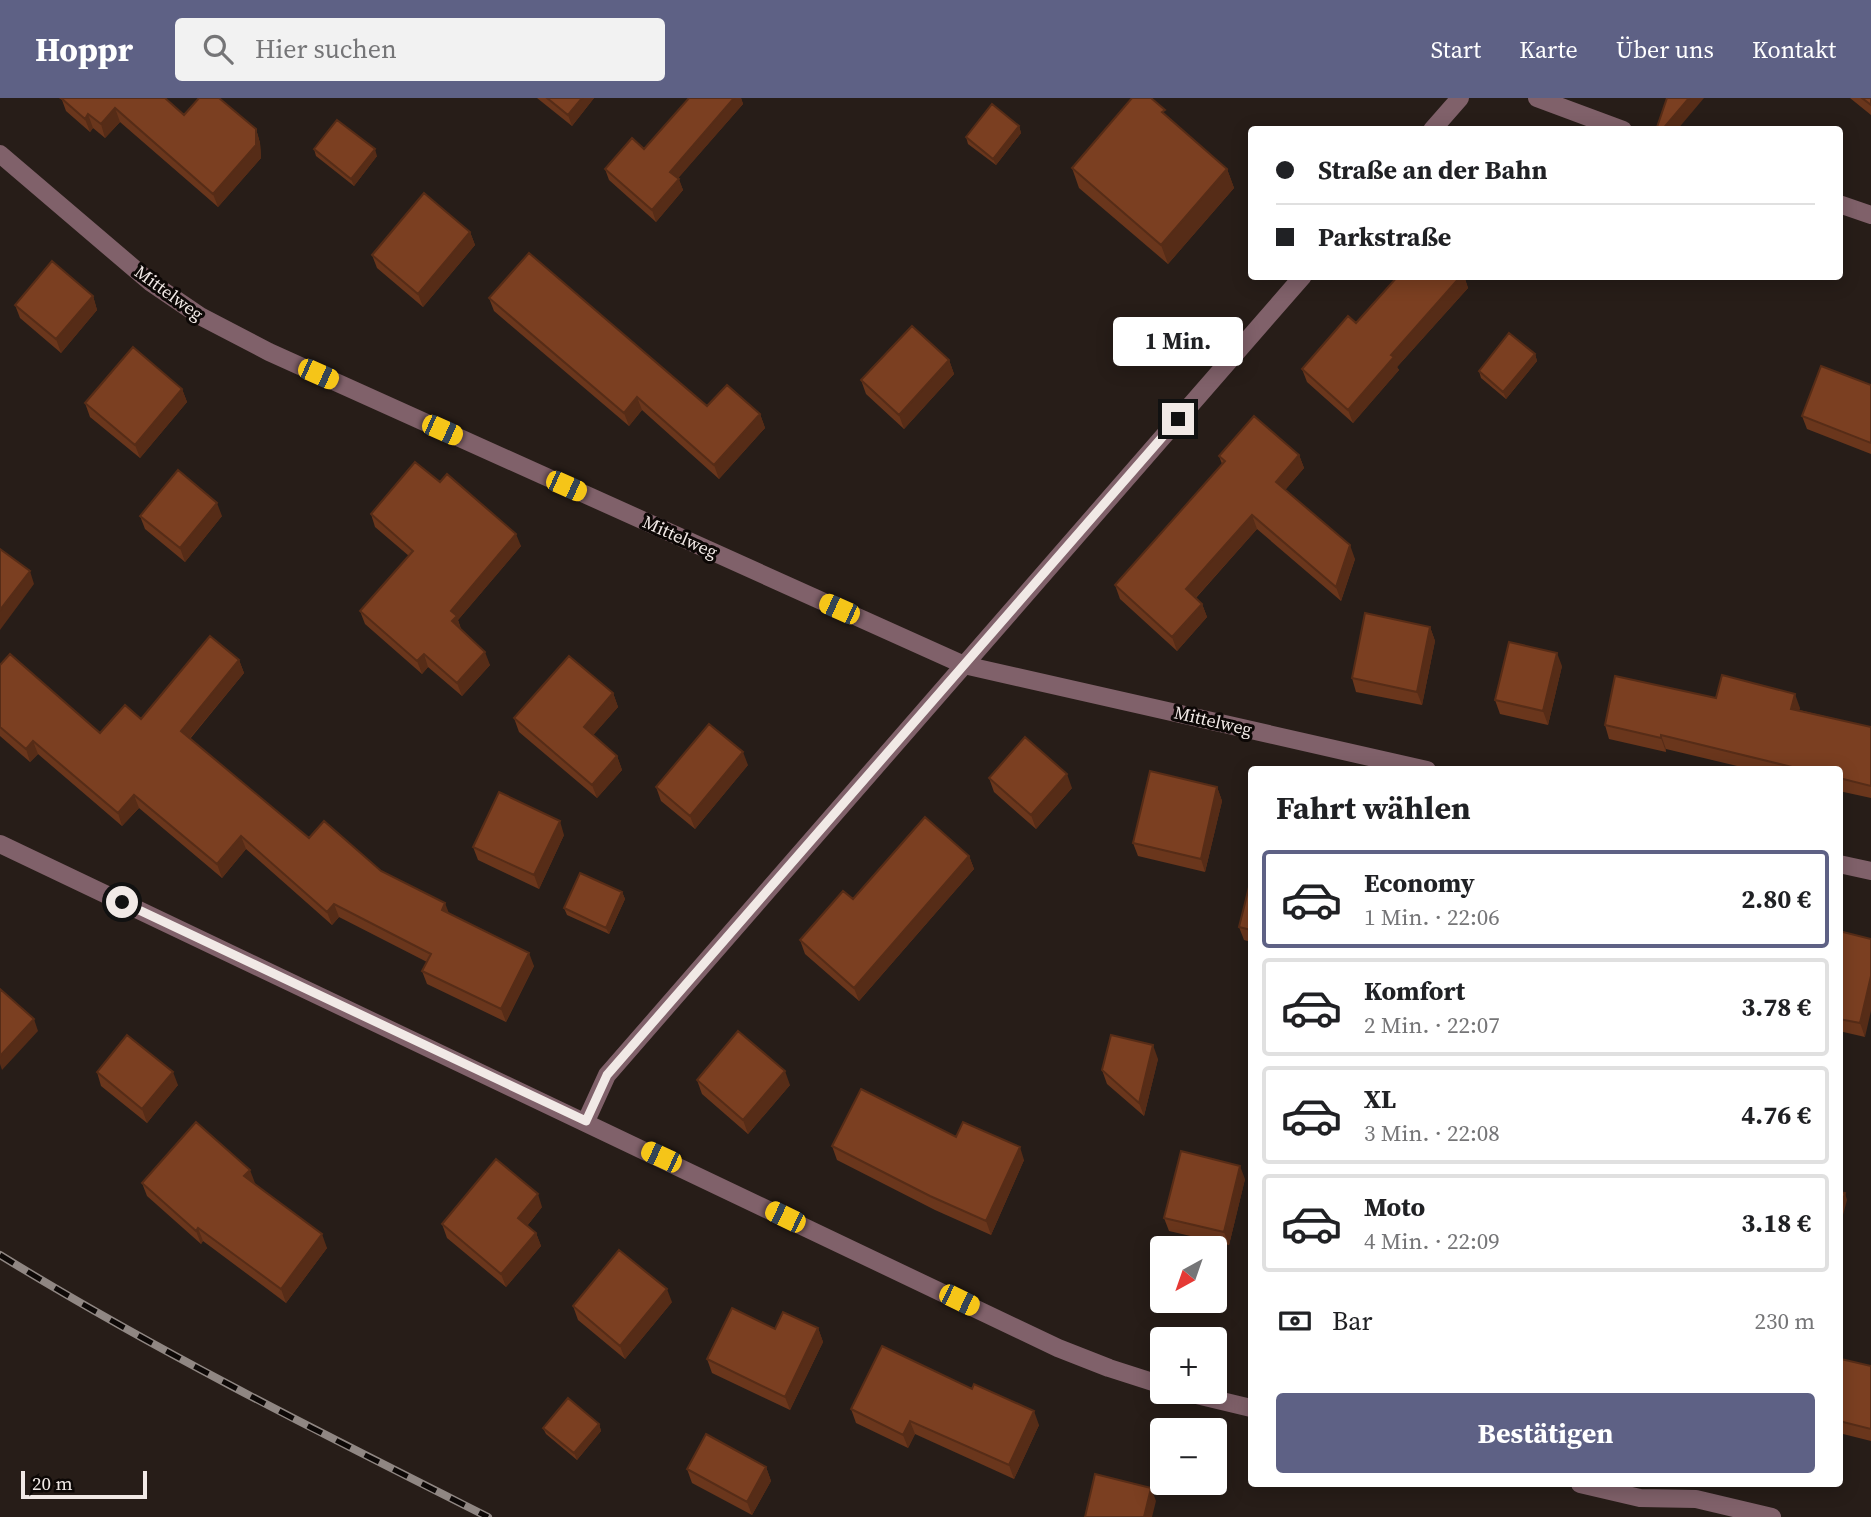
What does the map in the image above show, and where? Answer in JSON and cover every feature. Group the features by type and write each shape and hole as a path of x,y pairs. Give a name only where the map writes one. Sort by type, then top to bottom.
{"street":[{"path":"1436,126 1460,98"},
{"path":"1537,98 1612,126"},
{"name":"Mittelweg","path":"0,153 150,282 200,316 268,352 964,665 1409,766"},
{"path":"1843,205 1871,215"},
{"path":"586,1121 607,1075 1300,280"},
{"path":"0,844 1058,1348 1150,1381"},
{"path":"1843,865 1871,871"},
{"path":"1227,1402 1248,1407"},
{"path":"1593,1487 1640,1498 1696,1499 1772,1517"}],"building":[{"path":"61,98 165,98 184,115 199,98 219,98 256,129 256,145 213,194 115,108 101,124 88,114 85,119"},
{"path":"547,98 582,98 568,115"},
{"path":"689,98 734,98 670,172 679,179 652,210 605,169 632,138 644,149"},
{"path":"1132,98 1151,98 1165,110 1162,112 1227,169 1161,245 1072,168"},
{"path":"1667,98 1689,98 1665,126 1657,126"},
{"path":"1862,98 1871,98 1871,105"},
{"path":"992,104 1019,126 993,159 966,137"},
{"path":"337,120 375,149 351,179 314,149"},
{"path":"424,193 470,232 418,294 372,255"},
{"path":"529,253 707,406 727,385 760,414 714,465 637,397 624,413 489,298"},
{"path":"52,261 93,296 56,339 15,305"},
{"path":"1394,280 1457,280 1391,355 1394,357 1348,410 1302,369 1348,316 1356,323"},
{"path":"912,326 949,360 899,415 861,380"},
{"path":"1509,333 1535,354 1503,392 1479,371"},
{"path":"133,347 182,389 135,445 85,403"},
{"path":"1821,366 1871,385 1871,443 1802,416"},
{"path":"1254,416 1299,455 1276,482 1350,545 1336,587 1252,515 1186,589 1202,604 1172,637 1115,585 1225,461 1219,456"},
{"path":"415,462 440,482 447,474 516,534 451,611 457,616 452,621 485,652 457,683 424,654 417,661 360,611 413,551 371,514"},
{"path":"178,470 217,503 180,548 140,516"},
{"path":"0,549 30,571 0,610"},
{"path":"1365,613 1430,627 1417,692 1352,678"},
{"path":"210,636 239,660 181,731 309,838 324,821 381,871 445,903 442,910 529,953 501,1009 422,971 431,954 334,904 327,912 241,836 217,864 134,795 118,813 33,741 26,749 0,727 0,665 10,654 100,733 125,705 141,719"},
{"path":"1509,642 1557,653 1543,711 1495,700"},
{"path":"569,656 613,693 584,727 617,756 592,785 514,718"},
{"path":"1722,675 1795,694 1791,709 1871,727 1871,786 1843,779 1843,766 1788,766 1661,735 1661,738 1605,725 1615,676 1716,698"},
{"path":"709,724 743,752 690,816 656,787"},
{"path":"1025,737 1067,774 1031,815 989,778"},
{"path":"1150,771 1217,787 1201,859 1133,843"},
{"path":"499,792 560,821 534,875 473,847"},
{"path":"925,817 969,856 854,988 800,940 843,891 853,899"},
{"path":"580,873 622,892 606,928 564,908"},
{"path":"1248,891 1248,929 1239,927"},
{"path":"1843,932 1871,939 1871,976 1860,1023 1843,1020"},
{"path":"0,989 34,1019 0,1056"},
{"path":"738,1031 785,1071 743,1120 697,1080"},
{"path":"127,1035 173,1072 142,1109 97,1072"},
{"path":"1111,1035 1153,1045 1139,1103 1102,1070"},
{"path":"861,1089 956,1137 963,1122 1020,1147 986,1221 832,1146"},
{"path":"196,1122 250,1170 244,1176 322,1234 281,1289 198,1228 196,1231 142,1183"},
{"path":"1181,1151 1240,1166 1224,1232 1164,1218"},
{"path":"496,1159 538,1194 518,1218 536,1233 501,1274 442,1224"},
{"path":"619,1250 667,1289 620,1346 573,1306"},
{"path":"732,1308 775,1329 783,1312 818,1328 785,1397 707,1359"},
{"path":"882,1346 972,1389 974,1384 1034,1411 1009,1465 910,1421 903,1435 851,1409"},
{"path":"1843,1359 1871,1366 1871,1429 1843,1422"},
{"path":"568,1398 599,1424 574,1453 543,1428"},
{"path":"706,1434 766,1467 747,1502 687,1469"},
{"path":"1095,1474 1150,1488 1144,1517 1085,1517"}],"railway":[{"path":"0,1255 180,1359 488,1517"}],"route":[{"path":"122,902 586,1121 607,1075 1178,419"}]}
